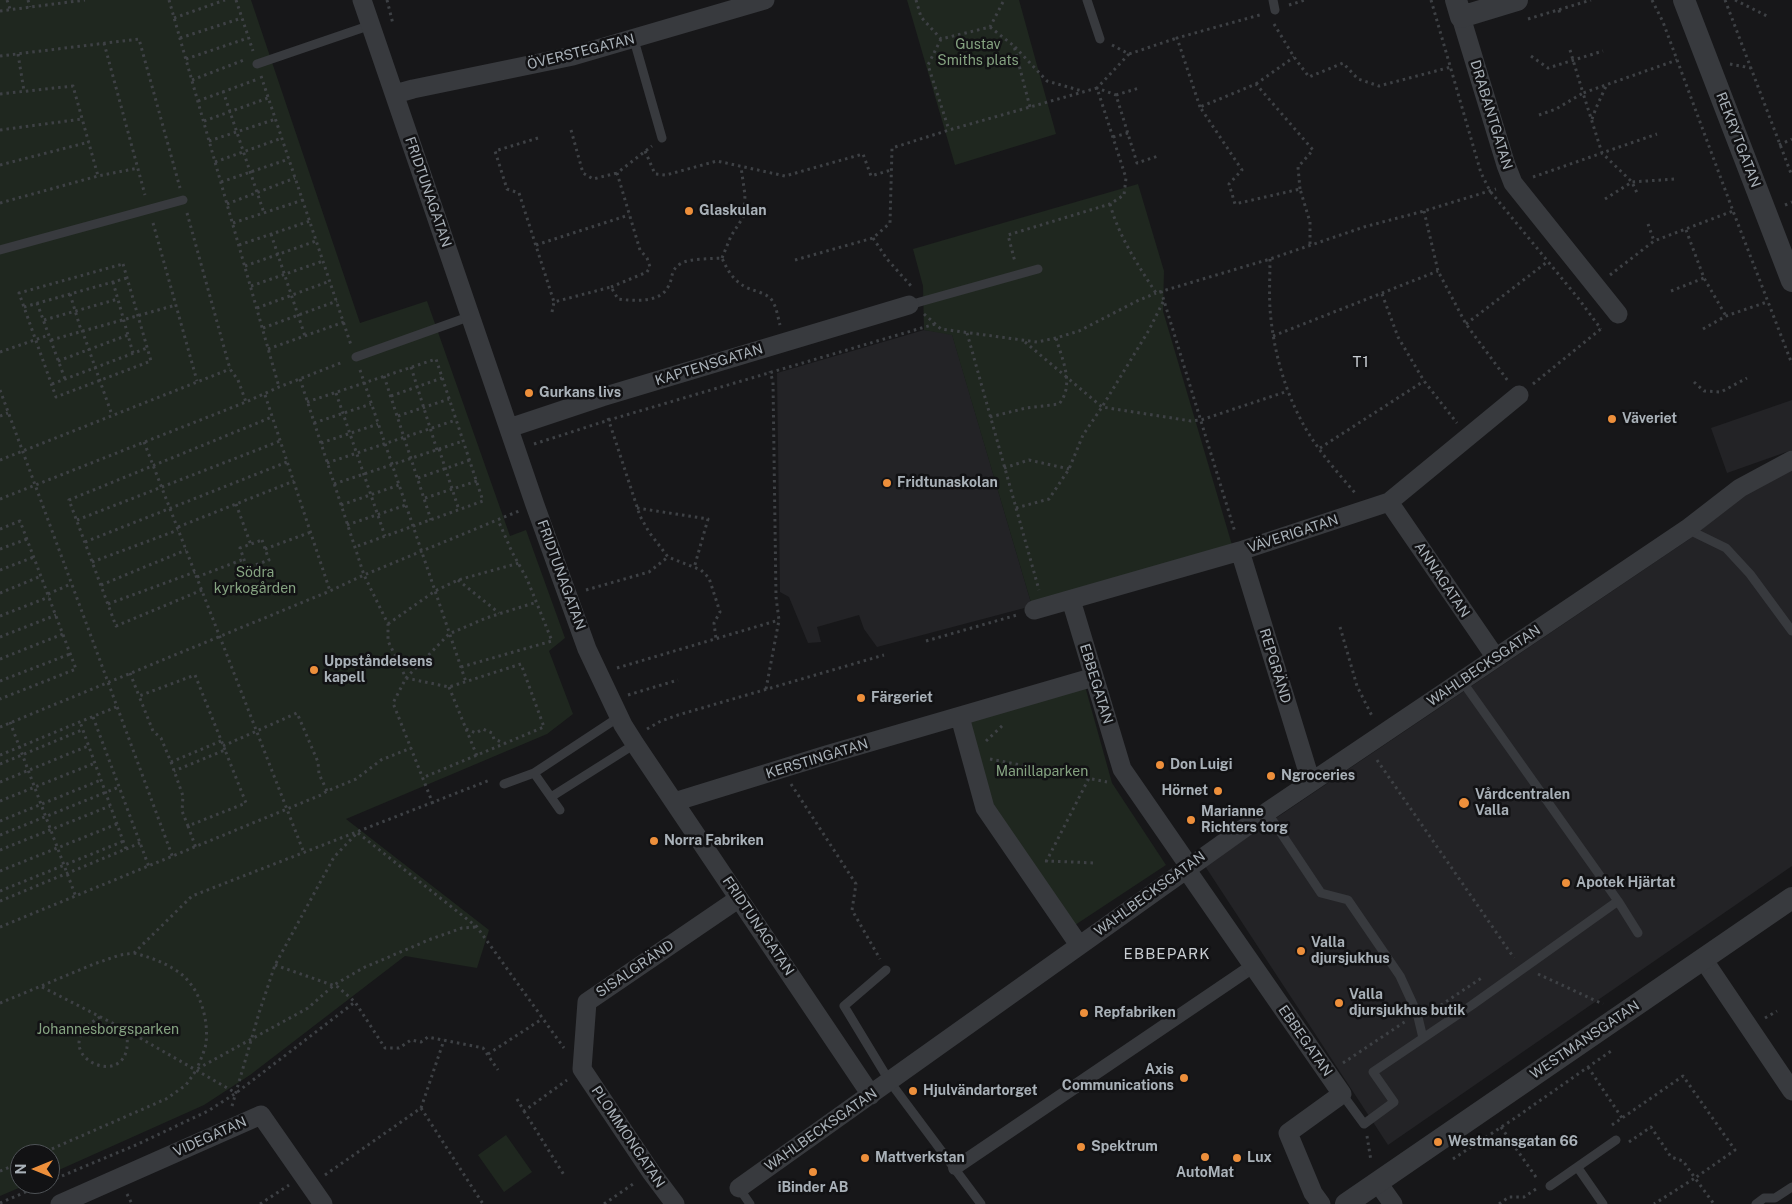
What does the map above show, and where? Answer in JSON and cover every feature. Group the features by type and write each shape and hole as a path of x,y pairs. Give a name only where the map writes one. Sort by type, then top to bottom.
{"street":[{"name":"FRIDTUNAGATAN","path":"362,0 471,316 518,425 536,505 588,649 619,718 638,738 674,802 871,1095"},
{"name":"ÖVERSTEGATAN","path":"395,94 573,56 634,40 765,0"},
{"path":"1459,9 1518,0"},
{"name":"REKRYTGATAN","path":"1684,0 1792,281"},
{"name":"DRABANTGATAN","path":"1459,9 1506,166 1513,183 1618,314"},
{"name":"KAPTENSGATAN","path":"518,425 602,397 786,342 911,297"},
{"name":"VÄVERIGATAN","path":"1039,608 1240,551 1389,502 1518,395"},
{"name":"WAHLBECKSGATAN","path":"739,1188 1267,812 1687,529 1740,488 1792,460"},
{"name":"ANNAGATAN","path":"1389,502 1496,658"},
{"name":"REPGRÄND","path":"1240,551 1311,782"},
{"name":"EBBEGATAN","path":"1071,600 1122,769 1253,966 1342,1094"},
{"name":"KERSTINGATAN","path":"674,802 1094,676"},
{"path":"960,717 985,808 1079,945"},
{"name":"WESTMANSGATAN","path":"1346,1204 1375,1172 1702,959 1792,898"},
{"name":"SISALGRÄND","path":"582,1069 588,1002 738,899"},
{"path":"1702,959 1792,1091"},
{"path":"955,1168 1253,966"},
{"name":"PLOMMONGATAN","path":"582,1069 651,1172 675,1204"},
{"path":"1321,1204 1313,1193 1288,1133 1342,1094"},
{"name":"VIDEGATAN","path":"60,1204 261,1115 323,1204"},
{"path":"1375,1172 1392,1204"}],"lane":[{"path":"1087,0 1100,40"},
{"path":"1271,11 1273,0"},
{"path":"256,61 371,25"},
{"path":"634,40 662,138"},
{"path":"0,250 183,200"},
{"path":"911,297 1018,275 1038,269"},
{"path":"356,357 471,316"},
{"path":"1687,529 1726,548 1750,574 1792,631"},
{"path":"1462,681 1618,901 1638,933"},
{"path":"504,784 534,773 619,718"},
{"path":"551,797 638,738"},
{"path":"534,773 560,810"},
{"path":"1267,812 1321,893 1348,900 1400,976 1417,1013 1423,1038"},
{"path":"1342,1094 1364,1124 1394,1102 1373,1072 1525,968 1618,901"},
{"path":"886,970 844,1006 890,1082 981,1204"},
{"path":"1550,1186 1616,1140"},
{"path":"1578,1168 1603,1204"},
{"path":"1756,1204 1764,1198 1775,1198 1792,1187"},
{"path":"739,1188 750,1204"}],"path":[{"path":"7,0 10,9"},
{"path":"28,0 30,7"},
{"path":"0,10 85,0"},
{"path":"169,0 279,387"},
{"path":"174,18 224,0"},
{"path":"236,0 466,682"},
{"path":"916,0 921,17 941,40"},
{"path":"949,130 928,65 941,40 990,27 1004,0"},
{"path":"1652,0 1663,22 1767,302 1792,364"},
{"path":"1725,0 1792,176"},
{"path":"1734,0 1769,17"},
{"path":"1559,10 1560,15"},
{"path":"1096,88 1129,54 1271,11"},
{"path":"180,38 242,18"},
{"path":"1272,20 1294,57 1309,77 1343,63 1358,79 1379,86 1451,67"},
{"path":"990,27 1014,46 1047,81 1083,91"},
{"path":"186,59 248,38"},
{"path":"1177,38 1200,107 1242,170 1229,184 1235,204 1300,189"},
{"path":"0,56 139,39"},
{"path":"1100,40 1129,54"},
{"path":"1014,46 1030,107"},
{"path":"1570,50 1602,153 1632,182 1637,193"},
{"path":"1531,56 1548,68 1603,51"},
{"path":"18,54 24,91"},
{"path":"1200,107 1256,84 1294,57"},
{"path":"1539,115 1556,109 1583,93 1676,60"},
{"path":"192,80 256,61"},
{"path":"1729,63 1752,68"},
{"path":"198,101 261,77"},
{"path":"1256,84 1313,150 1298,167 1300,189 1310,222 1310,245"},
{"path":"1592,120 1607,84"},
{"path":"0,94 73,86 98,176"},
{"path":"1018,275 1008,236 1110,204 1124,195 1126,178 1096,88"},
{"path":"795,260 873,238 890,223 892,148 1083,91 1096,88 1116,95 1139,88"},
{"path":"223,91 264,213"},
{"path":"1116,95 1137,163 1158,156"},
{"path":"204,121 268,98"},
{"path":"0,130 82,119"},
{"path":"209,141 276,119"},
{"path":"571,130 583,172 592,180 617,173 662,138"},
{"path":"1113,138 1128,133"},
{"path":"873,238 919,310 941,329 1025,342 1038,342 1079,331 1130,304 1156,293 1364,227 1424,211 1513,183 1657,134"},
{"path":"215,162 282,138"},
{"path":"538,138 495,151 508,188 519,193 554,302 552,312"},
{"path":"1779,145 1792,139"},
{"path":"0,165 89,142"},
{"path":"645,152 655,174 666,175 717,161 785,176 863,154 871,176 891,170"},
{"path":"221,182 289,159"},
{"path":"741,166 745,194 744,216 731,236 722,258 728,271 737,282 749,289 761,292 773,301 786,342"},
{"path":"0,203 98,176 138,168"},
{"path":"554,302 611,287 647,272 650,267 640,250 617,173"},
{"path":"227,204 296,178"},
{"path":"1605,199 1632,182 1675,179"},
{"path":"233,223 302,200"},
{"path":"1110,204 1123,238 1156,293"},
{"path":"1424,211 1438,271 1466,324 1518,395 1618,314"},
{"path":"1607,277 1654,241 1733,211"},
{"path":"536,245 629,215"},
{"path":"239,245 310,221"},
{"path":"1648,224 1654,241"},
{"path":"1686,230 1704,278 1726,316"},
{"path":"272,234 305,336"},
{"path":"245,266 316,241"},
{"path":"611,287 618,298 630,300 654,298 664,294 669,286 672,271 682,263 722,258"},
{"path":"1270,258 1270,308 1273,336 1288,391 1302,421 1320,448 1369,510"},
{"path":"250,286 323,261"},
{"path":"1466,324 1547,262"},
{"path":"123,264 127,278 151,361 56,397 19,293 123,264"},
{"path":"1273,336 1438,271"},
{"path":"24,307 127,278"},
{"path":"1671,291 1704,278"},
{"path":"257,308 330,281"},
{"path":"113,282 133,353"},
{"path":"1161,292 1240,551"},
{"path":"70,294 97,367 112,415"},
{"path":"1382,294 1398,337 1424,382 1468,437"},
{"path":"44,320 118,299"},
{"path":"1016,508 1049,499 1068,469 1083,435 1148,330 1164,299"},
{"path":"263,328 337,301"},
{"path":"1702,329 1726,316 1767,302"},
{"path":"37,303 65,379"},
{"path":"51,340 176,305"},
{"path":"268,349 344,322"},
{"path":"534,444 935,324"},
{"path":"926,641 1039,608 1016,508 967,333"},
{"path":"58,361 128,334"},
{"path":"0,352 49,335"},
{"path":"990,418 1026,408 1059,404 1065,397 1068,376 1056,338"},
{"path":"1025,342 1068,376 1102,407 1191,421 1201,420 1288,391"},
{"path":"52,384 147,348"},
{"path":"764,349 773,382 776,597 779,620 766,689"},
{"path":"0,499 265,395 279,387 356,357"},
{"path":"307,402 436,359 477,481 483,501 354,547"},
{"path":"411,367 458,510"},
{"path":"0,460 230,369 238,380 246,402"},
{"path":"384,376 432,520"},
{"path":"391,396 442,378"},
{"path":"1694,382 1704,391 1721,392 1747,378"},
{"path":"300,379 354,547 364,575 388,624 388,641 406,678"},
{"path":"1320,448 1424,382"},
{"path":"0,390 173,858"},
{"path":"336,392 385,536"},
{"path":"265,395 330,591"},
{"path":"602,397 637,508 649,532 668,557 701,570 709,578 720,612 714,623 716,640"},
{"path":"397,416 449,399"},
{"path":"314,423 371,404"},
{"path":"0,416 8,413"},
{"path":"202,590 116,626 69,500 272,418"},
{"path":"327,463 456,420"},
{"path":"321,443 378,424"},
{"path":"518,425 534,444 538,453"},
{"path":"77,520 280,441"},
{"path":"334,484 463,441"},
{"path":"144,442 304,853"},
{"path":"418,478 470,460"},
{"path":"1004,468 1029,460 1068,469"},
{"path":"85,542 287,462"},
{"path":"92,562 294,481"},
{"path":"425,498 477,481"},
{"path":"341,505 399,486"},
{"path":"236,504 250,545"},
{"path":"347,525 406,505"},
{"path":"0,727 536,505"},
{"path":"637,508 708,519 694,568"},
{"path":"461,668 552,641 527,579 498,520"},
{"path":"0,529 20,521 76,669 0,699"},
{"path":"265,549 311,532"},
{"path":"0,549 27,539"},
{"path":"262,540 265,549 269,560 247,568 240,548 262,540"},
{"path":"101,584 186,550"},
{"path":"0,570 34,557"},
{"path":"585,591 649,572 668,557"},
{"path":"197,577 244,559"},
{"path":"388,624 435,591 458,580 519,563"},
{"path":"108,604 195,572"},
{"path":"0,593 41,576"},
{"path":"458,580 499,614"},
{"path":"582,582 588,599"},
{"path":"0,616 71,584"},
{"path":"432,804 393,703 406,678 449,634 463,626 537,602"},
{"path":"0,637 56,615"},
{"path":"614,668 716,640 779,620"},
{"path":"1340,627 1374,740 1513,957 1525,968 1603,1004"},
{"path":"0,659 63,634"},
{"path":"0,681 70,654"},
{"path":"638,738 661,721 678,715 884,655"},
{"path":"406,678 449,687 521,664 544,727 422,778"},
{"path":"130,673 153,731 161,738 171,762 183,796 182,811 196,848"},
{"path":"139,696 194,674 246,803 188,826"},
{"path":"611,700 678,680"},
{"path":"449,687 477,756"},
{"path":"0,755 116,707"},
{"path":"174,771 298,713 318,762 319,774 326,791"},
{"path":"93,717 149,867"},
{"path":"10,722 76,897"},
{"path":"80,722 126,849"},
{"path":"971,756 1004,724"},
{"path":"466,729 476,733 483,729 492,733 494,739 505,744"},
{"path":"0,764 82,730"},
{"path":"171,762 221,741"},
{"path":"0,782 88,746"},
{"path":"0,927 173,858 287,808 322,795 326,791 356,780 380,760 411,748"},
{"path":"971,756 1112,783"},
{"path":"0,801 95,763"},
{"path":"781,769 856,884 852,910 886,970"},
{"path":"134,953 192,896 498,777 504,784"},
{"path":"1034,879 1046,862 1089,778"},
{"path":"0,821 101,780"},
{"path":"0,835 119,787"},
{"path":"0,850 110,806"},
{"path":"0,871 117,824"},
{"path":"358,832 477,926 566,1052 582,1069 524,1111"},
{"path":"224,1131 275,965 334,857 358,832"},
{"path":"0,891 124,841"},
{"path":"0,900 140,843"},
{"path":"1046,862 1096,863"},
{"path":"197,1069 308,1008 334,985 363,968 431,939 462,928 477,926"},
{"path":"1513,957 1521,952"},
{"path":"0,1003 94,964 120,955 134,953 157,960 179,972 196,991 205,1019 206,1044 197,1069 186,1085 166,1099 60,1145"},
{"path":"275,965 334,985 347,993 385,1048 399,1048 411,1040 421,1042 428,1038 444,1040 483,1048 498,1070"},
{"path":"1336,1068 1417,1013 1435,1009 1489,973"},
{"path":"41,986 126,1030 236,1093"},
{"path":"60,1177 136,1145 208,1111 236,1093 355,1002"},
{"path":"1762,1021 1777,1010"},
{"path":"101,1017 87,1026 82,1033 80,1049 89,1062 104,1067 120,1062 128,1048 126,1030"},
{"path":"488,1054 542,1019"},
{"path":"260,1204 307,1180 421,1108 444,1040"},
{"path":"1588,1067 1622,1118"},
{"path":"1654,1204 1695,1178 1735,1150 1683,1076 1608,1129 1621,1148 1651,1127 1671,1156 1683,1161 1695,1178 1714,1204"},
{"path":"517,1099 564,1175"},
{"path":"421,1108 484,1204"},
{"path":"1364,1124 1375,1172"},
{"path":"1499,1204 1509,1197 1524,1198 1542,1185 1501,1127"},
{"path":"604,1204 651,1172"},
{"path":"0,1203 21,1194"}],"shaded area":[{"name":"Fridtunaskolan","path":"924,330 952,334 1032,606 877,647 864,629 859,615 817,627 821,642 808,643 789,597 780,592 777,373"},
{"path":"1792,400 1792,450 1727,473 1711,428"},
{"path":"1792,469 1792,866 1388,1145 1205,866 1688,540 1758,484"}],"green space":[{"name":"Södra kyrkogården","path":"0,0 251,0 360,323 427,301 510,536 526,530 565,638 549,651 573,714 547,734 346,819 489,930 477,968 405,956 250,1075 204,1105 60,1170 60,1144 10,1144 10,1192 0,1196"},
{"name":"Gustav Smiths plats","path":"907,0 1019,0 1056,134 955,165"},
{"path":"1138,184 1164,271 1163,311 1232,545 1032,606 952,335 924,330 923,286 913,249"},
{"name":"Manillaparken","path":"1085,686 1112,783 1166,865 1069,929 985,808 962,723"},
{"path":"506,1135 532,1172 504,1192 478,1155"}],"place":[{"name":"Glaskulan","path":"689,211"},
{"name":"Gurkans livs","path":"529,393"},
{"name":"Väveriet","path":"1612,419"},
{"name":"Fridtunaskolan","path":"887,483"},
{"name":"Uppståndelsens kapell","path":"314,670"},
{"name":"Färgeriet","path":"861,698"},
{"name":"Don Luigi","path":"1160,765"},
{"name":"Ngroceries","path":"1271,776"},
{"name":"Hörnet","path":"1218,791"},
{"name":"Vårdcentralen Valla","path":"1464,803"},
{"name":"Marianne Richters torg","path":"1191,820"},
{"name":"Norra Fabriken","path":"654,841"},
{"name":"Apotek Hjärtat","path":"1566,883"},
{"name":"Valla djursjukhus","path":"1301,951"},
{"name":"Valla djursjukhus butik","path":"1339,1003"},
{"name":"Repfabriken","path":"1084,1013"},
{"name":"Axis Communications","path":"1184,1078"},
{"name":"Hjulvändartorget","path":"913,1091"},
{"name":"Westmansgatan 66","path":"1438,1142"},
{"name":"Spektrum","path":"1081,1147"},
{"name":"AutoMat","path":"1205,1157"},
{"name":"Mattverkstan","path":"865,1158"},
{"name":"Lux","path":"1237,1158"},
{"name":"iBinder AB","path":"813,1172"}],"district":[{"name":"T1","path":"1361,362"},
{"name":"EBBEPARK","path":"1167,954"}],"park label":[{"name":"Johannesborgsparken","path":"108,1030"}]}
